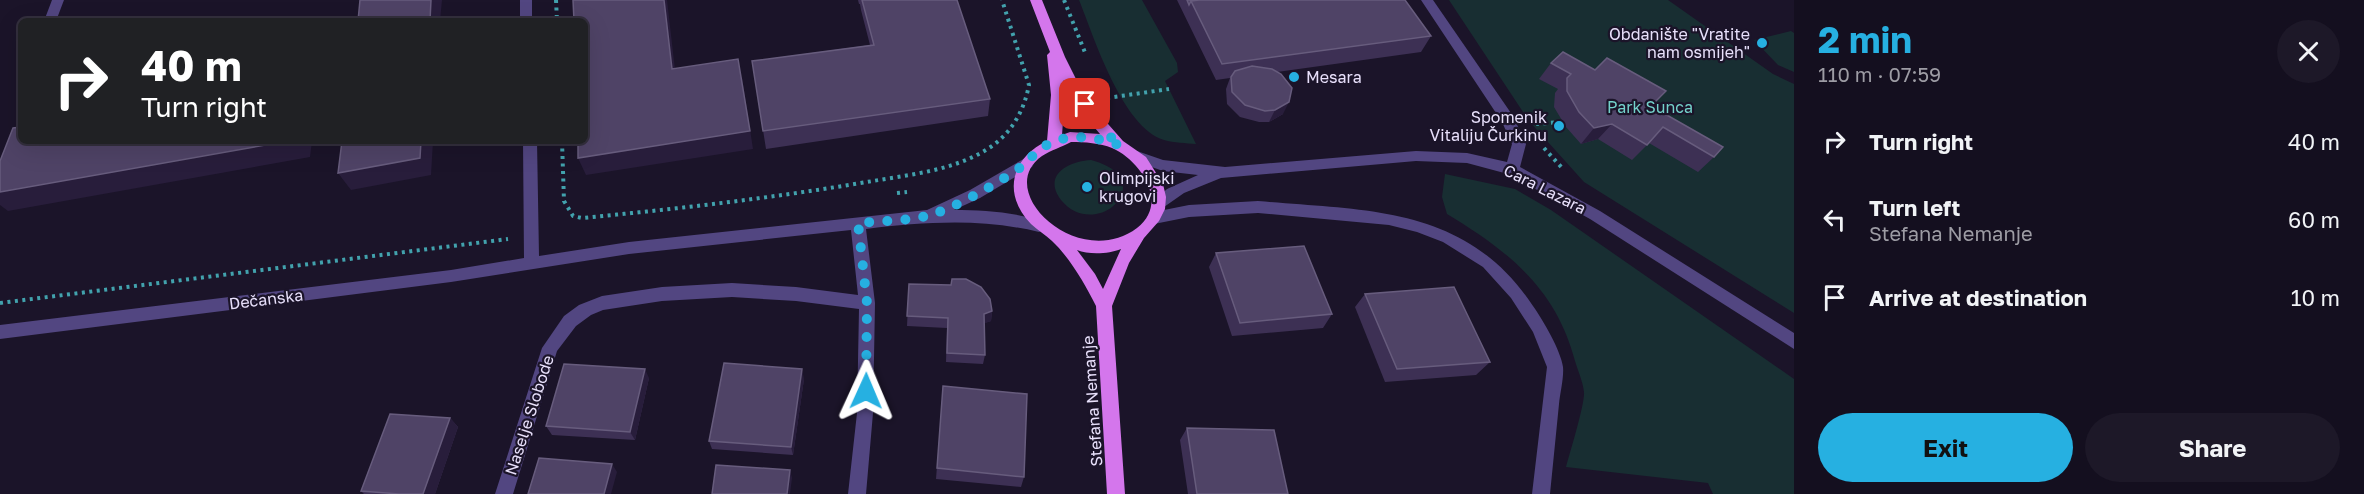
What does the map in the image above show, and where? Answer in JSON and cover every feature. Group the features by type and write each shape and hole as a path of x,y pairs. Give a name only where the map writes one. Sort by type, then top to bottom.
{"main road":[{"path":"1036,0 1054,49 1094,117 1105,132 1137,156 1155,178 1159,191 1157,211 1147,228 1137,237 1119,244 1099,247 1077,245 1058,238 1039,226 1027,211 1021,194 1021,178 1027,162 1038,150 1054,142 1087,137 1121,146"},
{"path":"1054,49 1058,95 1054,142"},
{"name":"Stefana Nemanje","path":"1104,306 1122,260 1137,237"},
{"name":"Stefana Nemanje","path":"1058,238 1090,279 1104,306 1116,494"}],"street":[{"path":"51,18 58,0"},
{"path":"526,0 526,18"},
{"path":"1427,0 1508,120 1519,144 1512,169"},
{"path":"530,144 532,262"},
{"name":"Cara Lazara","path":"1137,156 1163,165 1225,173"},
{"name":"Cara Lazara","path":"1157,211 1173,192 1188,184 1225,173 1416,156 1467,158 1512,169 1595,214 1794,342"},
{"path":"927,216 975,194 1027,162"},
{"path":"1157,211 1258,207 1389,219 1419,226 1448,238 1488,263 1516,293 1539,328 1555,367 1541,494"},
{"path":"927,216 974,215 1008,218 1039,226"},
{"name":"Dečanska","path":"0,332 451,276 629,248 927,216"},
{"path":"857,494 865,413 867,303 858,223"},
{"name":"Naselje Slobode","path":"504,494 550,348 570,321 585,310 602,303 662,294 732,290 796,294 867,303"}],"path":[{"path":"556,0 557,18"},
{"path":"562,144 564,201 573,216 582,218 823,190 947,167 982,152 999,141 1023,112 1028,100 1029,85 1002,0"},
{"path":"1064,0 1090,65"},
{"path":"1106,98 1169,89"},
{"path":"1102,92 1110,105"},
{"path":"1528,124 1561,122"},
{"path":"0,303 512,238"}],"green space":[{"path":"1079,0 1142,0 1177,63 1178,72 1165,81 1196,144 1164,140 1149,132 1135,118 1111,79"},
{"name":"Park Sunca","path":"1449,0 1668,0 1773,74 1794,84 1794,313 1584,182 1529,121"},
{"path":"1791,31 1794,33 1794,72 1778,65 1754,40"},
{"path":"1091,160 1112,169 1122,180 1122,192 1116,203 1105,211 1091,215 1075,211 1061,200 1055,183 1056,177 1067,167 1074,163"},
{"path":"1445,174 1515,189 1551,210 1794,379 1794,494 1713,494 1708,483 1566,467 1584,398 1582,380 1567,335 1556,312 1527,274 1490,242 1447,214 1442,197"}],"building":[{"path":"360,0 431,0 430,18 358,18"},
{"path":"573,0 664,0 672,69 738,59 750,131 578,158 578,144 588,144 588,18 574,18"},
{"path":"862,0 957,0 990,99 763,131 752,61 874,45"},
{"path":"1405,0 1431,36 1222,64 1191,1"},
{"path":"1563,52 1595,70 1607,58 1666,91 1651,106 1723,147 1714,157 1663,127 1647,145 1612,124 1594,128 1579,112 1567,91 1567,78 1571,74 1551,63"},
{"path":"1252,66 1272,69 1281,74 1292,88 1289,102 1275,110 1265,111 1245,105 1232,92 1231,77 1235,71"},
{"path":"18,127 18,144 271,144 0,192 0,161 13,128"},
{"path":"342,144 421,144 420,158 338,173"},
{"path":"1304,246 1332,314 1240,323 1216,253"},
{"path":"952,279 966,279 981,287 990,299 992,311 984,314 985,355 947,353 948,318 907,316 909,284 951,285"},
{"path":"1454,287 1490,362 1397,369 1365,294"},
{"path":"724,363 802,369 791,447 709,441"},
{"path":"564,364 645,369 630,432 546,426"},
{"path":"943,386 1027,394 1024,477 937,468"},
{"path":"390,414 450,418 423,494 361,491"},
{"path":"1187,428 1274,430 1288,494 1197,494"},
{"path":"539,458 612,464 604,494 528,494"},
{"path":"716,465 790,470 787,494 712,494"}],"place":[{"name":"Obdanište \"Vratite nam osmijeh\"","path":"1762,43"},
{"name":"Mesara","path":"1294,77"},
{"name":"Spomenik Vitaliju Čurkinu","path":"1559,126"},
{"name":"Olimpijski krugovi","path":"1087,187"}],"route":[{"path":"866,391 867,303 858,223 927,216 1001,180 1027,162 1038,150 1054,142 1087,137 1121,146 1105,132 1085,104"}]}
